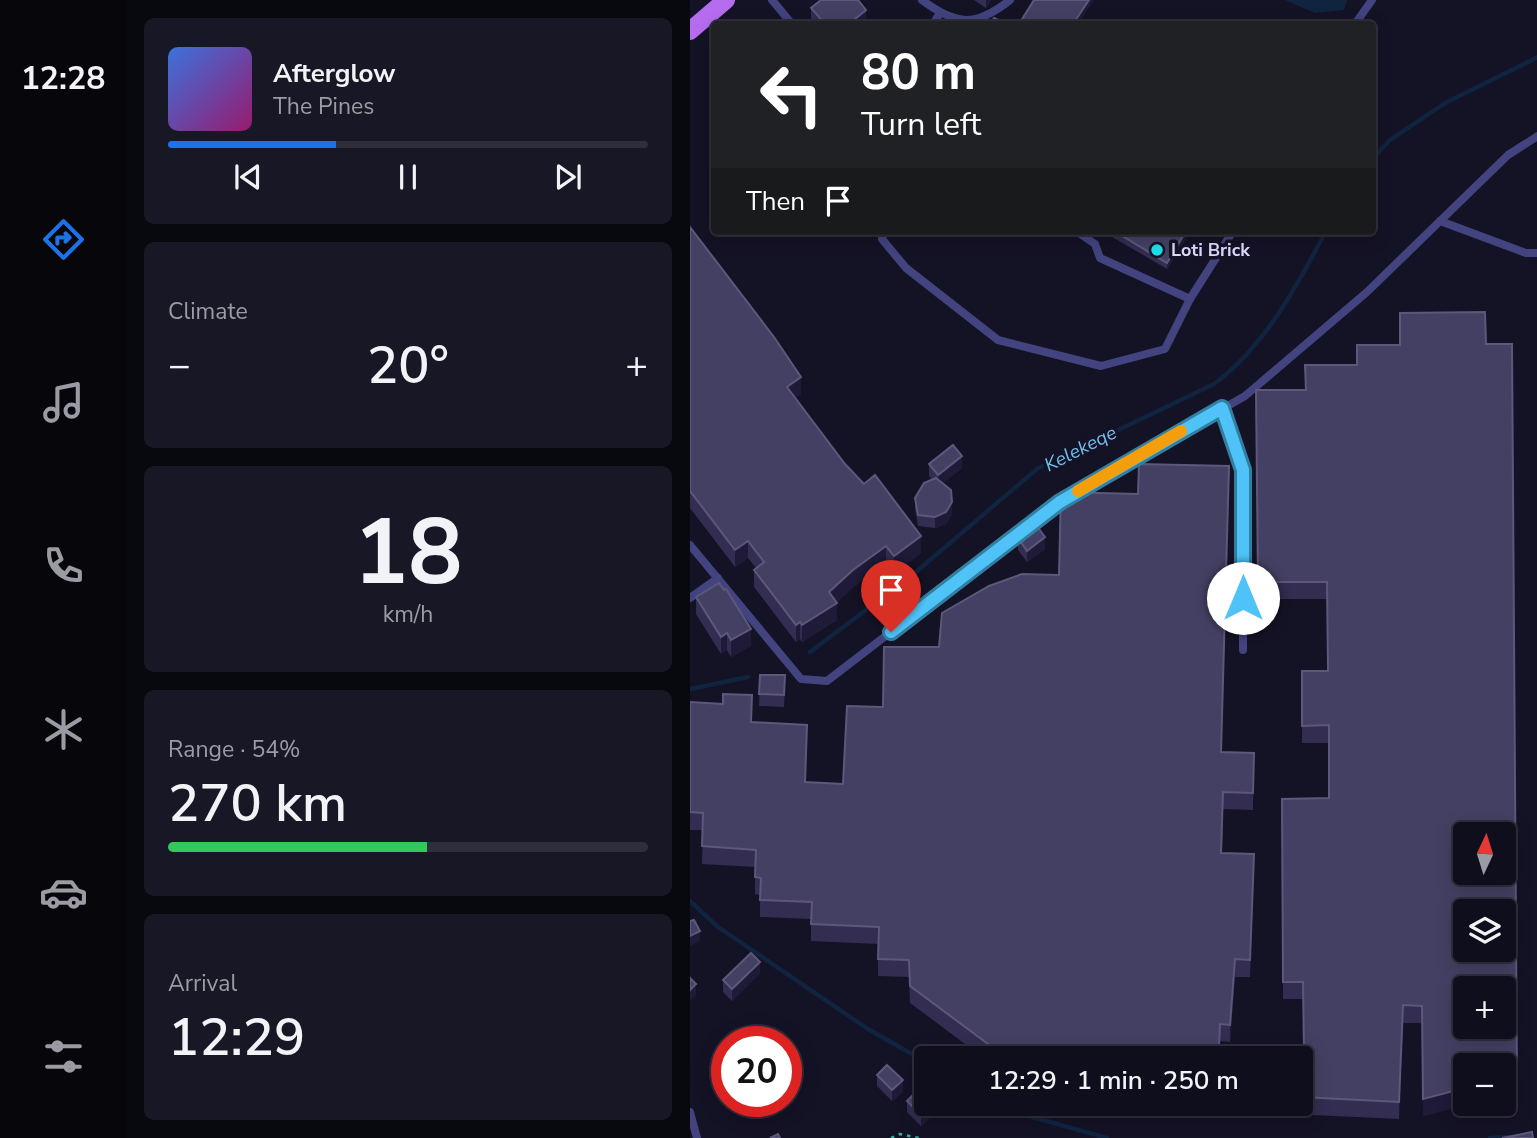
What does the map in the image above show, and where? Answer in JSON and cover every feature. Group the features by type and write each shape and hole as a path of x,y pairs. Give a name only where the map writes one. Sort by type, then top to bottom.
{"main road":[{"path":"690,31 726,0"}],"lane":[{"path":"772,0 790,21"},
{"path":"922,0 940,13 960,21"},
{"path":"967,21 989,17 1010,0"},
{"path":"1357,21 1372,0"},
{"path":"935,21 940,13"},
{"path":"690,545 801,679 827,681 1060,502 1245,396 1367,292 1508,155 1538,136"},
{"path":"1440,221 1526,253 1538,253"},
{"path":"884,235 882,239 906,268 998,340 1101,366 1165,349 1190,299 1231,235"},
{"path":"1082,235 1095,244 1100,258 1190,299"},
{"path":"1222,408 1243,470 1243,650"},
{"path":"690,598 718,578"},
{"path":"690,1112 696,1138"}],"path":[{"path":"891,1138 900,1134 919,1138"}],"water":[{"path":"1285,0 1347,0 1344,10 1315,13"}],"building":[{"path":"821,0 858,0 866,10 853,21 822,21 811,8"},
{"path":"1034,0 1089,0 1075,21 1021,21"},
{"path":"690,227 801,377 787,387 845,464 864,484 875,475 921,536 894,556 886,546 853,570 829,592 837,603 802,625 800,622 796,625 754,570 764,562 748,541 735,550 690,491"},
{"path":"1121,235 1184,235 1167,263"},
{"path":"1485,312 1486,344 1512,344 1515,822 1453,822 1453,886 1516,886 1516,899 1453,899 1453,962 1516,962 1516,929 1517,1075 1516,1053 1453,1053 1453,1091 1423,1099 1422,1006 1403,1005 1399,1102 1313,1098 1313,1046 1304,1046 1303,982 1283,982 1282,799 1329,798 1329,725 1302,726 1302,671 1328,671 1327,582 1258,582 1256,390 1306,390 1305,365 1357,365 1357,345 1400,345 1400,313"},
{"path":"953,445 962,456 938,475 929,464"},
{"path":"1139,464 1229,466 1221,752 1254,753 1253,793 1223,792 1221,853 1254,854 1250,960 1235,959 1230,1025 1220,1024 1219,1046 991,1046 910,986 909,960 878,959 879,927 811,924 812,902 760,900 761,878 755,877 756,850 702,846 703,813 690,812 690,702 723,704 723,694 752,695 751,722 807,725 805,782 843,784 847,706 883,707 884,647 939,647 942,613 989,586 1022,574 1059,575 1061,492 1138,494"},
{"path":"936,478 951,490 952,502 946,512 935,517 918,515 915,498 924,483"},
{"path":"1036,525 1045,537 1027,551 1018,538"},
{"path":"719,583 726,589 751,629 731,640 727,633 721,637 696,597"},
{"path":"760,675 785,675 784,695 759,694"},
{"path":"694,920 700,931 690,936 690,921"},
{"path":"751,953 760,962 732,989 723,980"},
{"path":"690,978 696,984 690,990"},
{"path":"887,1065 903,1080 892,1090 877,1075"},
{"path":"914,1094 914,1108 907,1101"},
{"path":"1532,1132 1533,1138 1502,1138"}],"waterway":[{"name":"Kelekeqe","path":"1376,155 1390,140 1445,103 1538,57"},
{"name":"Kelekeqe","path":"810,652 910,577 1037,469 1214,384 1249,352 1264,333 1291,294 1324,235"},
{"name":"Kelekeqe","path":"690,689 748,677"},
{"path":"690,901 718,927 868,1029 914,1055"},
{"path":"1029,1116 1107,1138"},
{"path":"1490,1138 1509,1137"}],"slow traffic":[{"path":"1078,491 1181,431"}],"place":[{"name":"Loti Brick","path":"1157,250"}],"route":[{"path":"891,632 1060,502 1222,408 1243,470 1243,598"}]}
